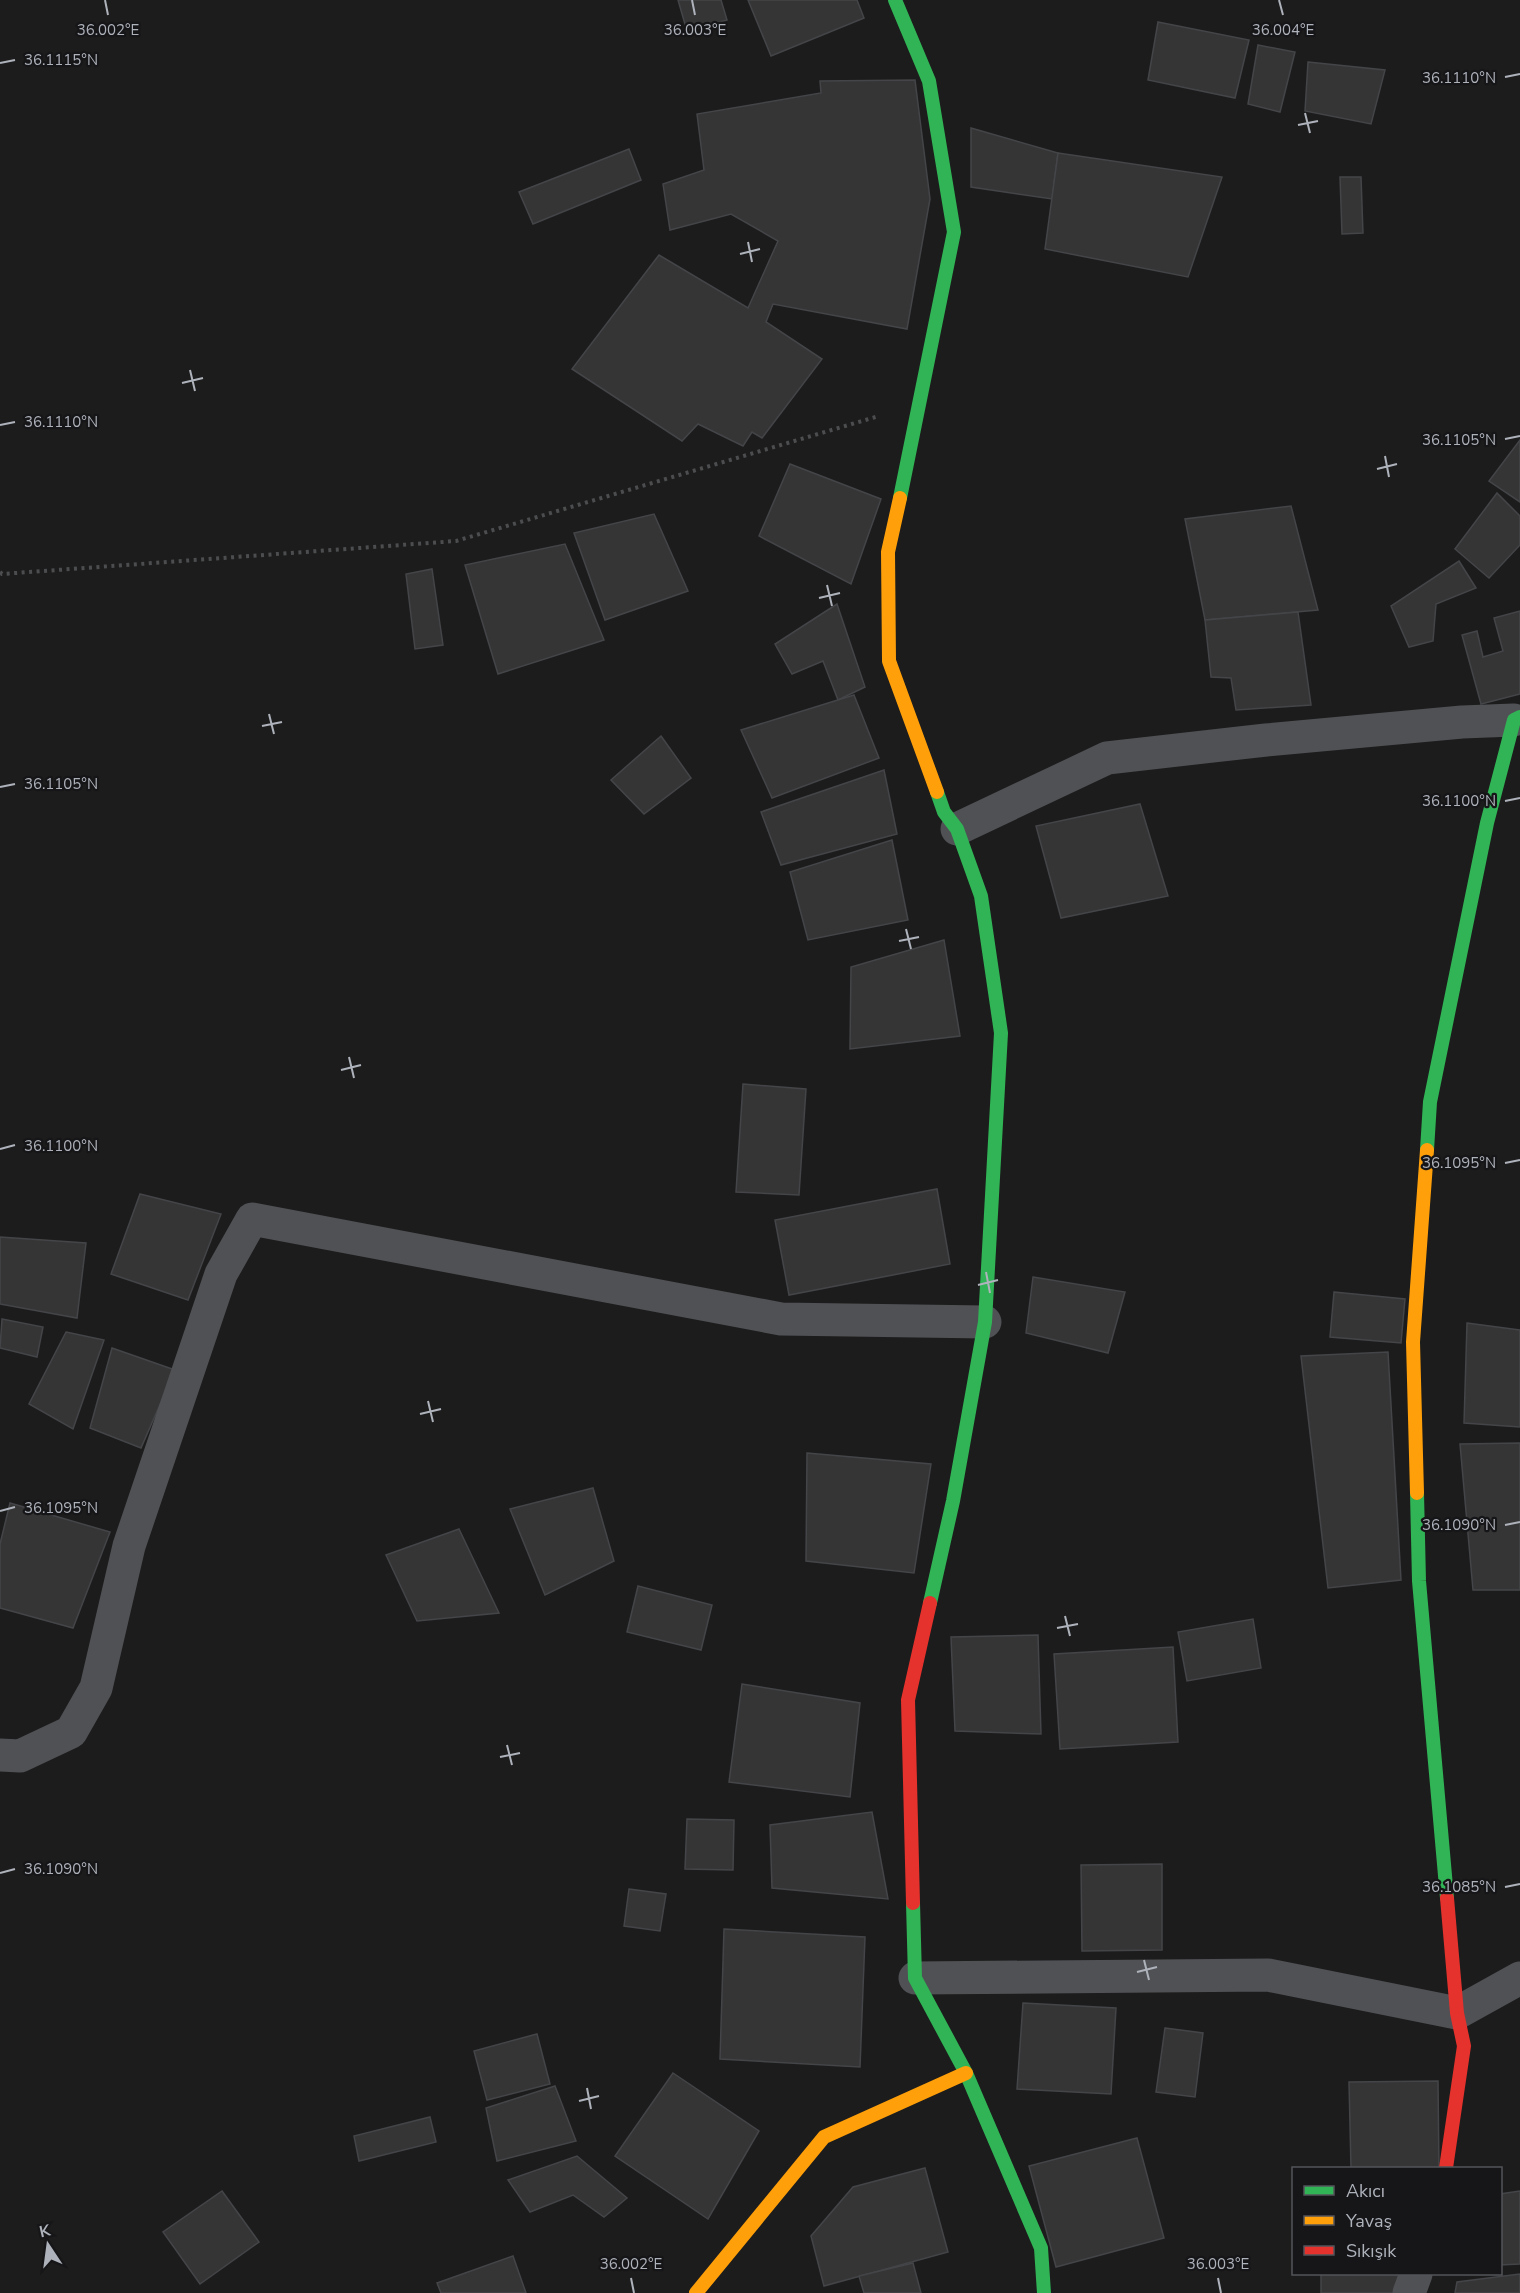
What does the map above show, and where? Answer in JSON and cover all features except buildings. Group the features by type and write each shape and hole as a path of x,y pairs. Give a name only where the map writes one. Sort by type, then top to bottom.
{"street":[{"path":"895,0 929,81 954,232 888,552 889,661 944,812 957,829 981,896 1001,1034 985,1322 953,1501 908,1700 915,1978 966,2073 1041,2248 1044,2293"},
{"path":"957,829 1107,758 1266,740 1517,719 1487,823 1430,1102 1413,1342 1419,1581 1457,2013 1464,2046 1446,2167"},
{"path":"0,1755 20,1756 71,1732 96,1688 129,1546 221,1274 252,1219 781,1319 985,1322"},
{"path":"915,1978 1268,1975 1457,2013 1520,1978"},
{"path":"696,2293 824,2137 966,2073"},
{"path":"1409,2293 1416,2275"}],"path":[{"path":"0,572 2,574 456,541 920,404"}],"traffic: fast":[{"path":"895,0 929,81 954,232 900,498"},
{"path":"1427,1150 1430,1102 1487,823 1514,720 1520,717"},
{"path":"930,1603 953,1501 985,1322 1001,1033 981,896 957,829 944,812 937,792"},
{"path":"1417,1493 1419,1581 1447,1898"},
{"path":"913,1903 915,1978 966,2073 1041,2248 1044,2293"}],"traffic: slow":[{"path":"900,498 888,552 889,661 937,792"},
{"path":"1417,1493 1413,1342 1427,1150"},
{"path":"696,2293 824,2137 966,2073"}],"traffic: jam":[{"path":"913,1903 908,1700 930,1603"},
{"path":"1446,2167 1464,2046 1457,2013 1447,1898"}]}
